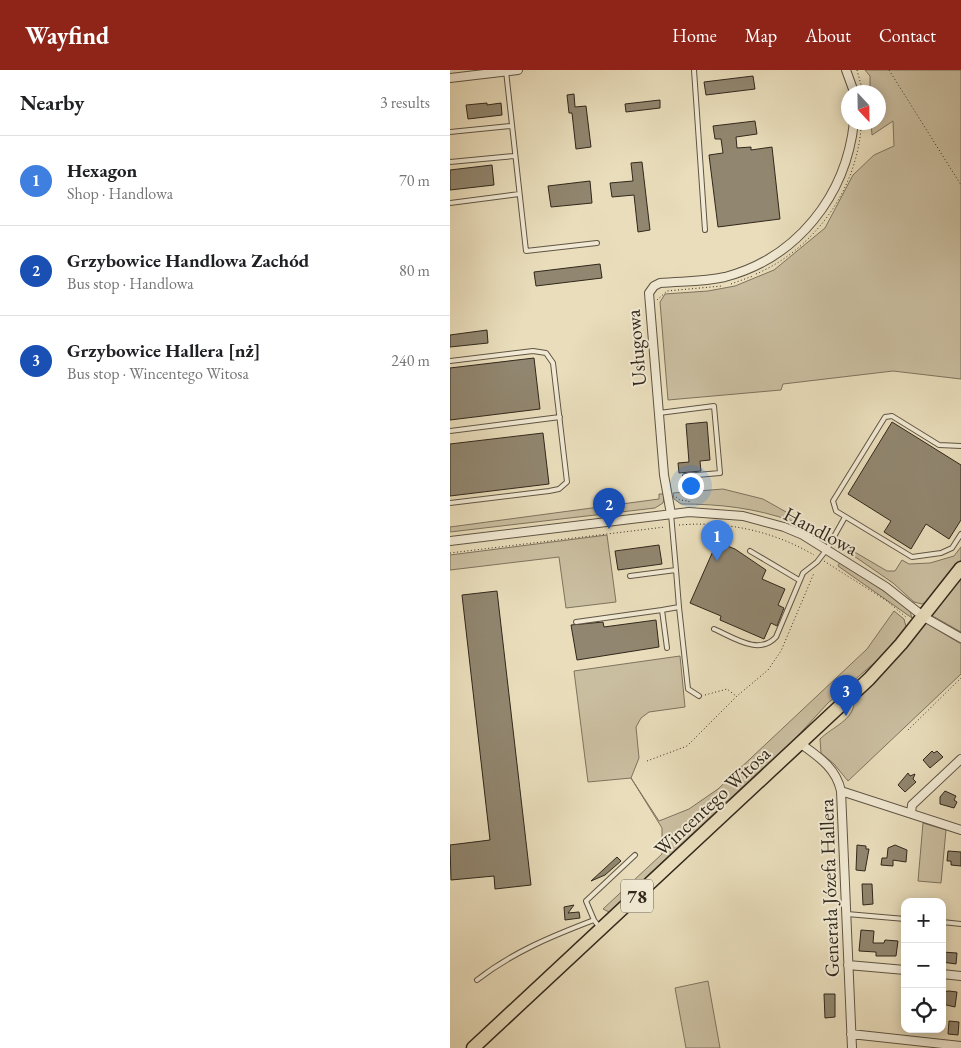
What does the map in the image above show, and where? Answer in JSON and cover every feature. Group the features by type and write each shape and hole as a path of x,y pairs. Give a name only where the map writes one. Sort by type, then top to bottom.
{"main road":[{"name":"Wincentego Witosa","path":"473,1048 598,925 801,744 882,665 924,616 961,568"}],"street":[{"path":"450,78 518,70"},
{"path":"846,70 851,85"},
{"name":"Usługowa","path":"671,514 648,302 651,289 660,283 703,281 736,274 765,261 793,242 818,216 838,184 846,162 852,130"},
{"name":"Handlowa","path":"450,541 671,514 727,513 762,520 803,535 886,586 924,616 961,638"},
{"name":"Generała Józefa Hallera","path":"801,744 829,766 838,780 841,791 852,1048"},
{"path":"910,813 912,805 961,759"},
{"path":"841,791 961,830"},
{"path":"848,965 901,970"},
{"path":"946,974 961,976"},
{"path":"851,1034 961,1046"}],"lane":[{"path":"700,70 694,70 705,230"},
{"path":"501,71 511,126 526,251 597,243"},
{"path":"450,132 511,126"},
{"path":"450,162 514,156"},
{"path":"450,203 519,194"},
{"path":"450,361 533,351 546,353 553,363 567,482 559,489 450,503"},
{"path":"659,413 714,406 720,472 685,476"},
{"path":"961,446 940,446 892,416 885,417 833,501 836,511 845,518 912,557 941,553 952,548 961,534"},
{"path":"450,431 560,417"},
{"path":"671,514 688,689 693,694 699,696"},
{"path":"714,629 753,646 766,646 771,643 776,637 802,573 817,562 828,549 845,518"},
{"path":"750,551 799,580"},
{"path":"630,576 676,570"},
{"path":"576,622 680,607"},
{"path":"662,610 667,648"},
{"path":"477,980 498,963 521,950 598,925 586,901 635,855"},
{"path":"846,914 901,919"},
{"path":"946,922 961,924"}],"path":[{"path":"857,70 861,85"},
{"path":"888,70 961,185"},
{"path":"656,304 660,295 667,292 707,289 744,280 772,267 802,245 827,218 846,187 856,156 861,130"},
{"path":"674,494 680,500 688,501"},
{"path":"450,553 672,526 712,524 754,530 786,540 819,558 887,601 910,620"},
{"path":"647,761 687,746 737,696 768,670 781,651 817,562"},
{"path":"908,730 961,678"},
{"path":"699,696 727,689 737,696"}],"shaded area":[{"path":"865,70 961,70 961,379 893,371 783,384 781,390 668,400 660,302 665,294 708,291 735,286 774,270 825,228 853,175 874,155 894,146 893,121 886,126 886,85 870,85 870,76"},
{"path":"872,130 880,130 872,135"},
{"path":"723,489 763,499 827,535 814,533 792,521 751,510 724,506 681,504 674,499 673,493"},
{"path":"659,494 665,494 663,503 655,508 450,532 450,527 659,499"},
{"path":"607,535 616,602 566,608 559,557 450,570 450,555"},
{"path":"836,541 887,571 895,571 902,560 909,564 930,563 954,556 961,547 961,560 929,601 922,604 914,602 893,583 838,545"},
{"path":"840,562 905,605 910,611 912,618 838,566"},
{"path":"961,577 961,632 931,615"},
{"path":"894,611 904,619 906,627 881,657 828,703 780,755 609,912 603,909 662,854 662,828 631,778 659,821 689,809 718,789 867,649"},
{"path":"926,623 961,644 961,674 848,781 834,764 821,753 820,739 842,723 850,714 854,702"},
{"path":"680,656 685,707 649,712 641,718 636,727 639,758 631,778 588,782 574,671"},
{"path":"923,823 946,830 941,883 918,881"},
{"path":"708,981 720,1048 686,1048 675,988"}],"building":[{"path":"753,76 755,89 706,95 704,82"},
{"path":"574,94 575,107 586,106 591,147 576,149 572,113 569,113 567,95"},
{"path":"660,100 660,108 626,112 625,104"},
{"path":"487,103 487,105 501,103 502,115 468,119 466,105"},
{"path":"755,121 757,134 736,137 737,148 751,147 751,150 772,147 780,219 718,227 709,155 723,153 721,139 715,139 713,126"},
{"path":"642,162 650,230 638,232 634,195 612,197 610,183 633,181 631,163"},
{"path":"492,165 494,185 450,190 450,170"},
{"path":"590,181 592,203 551,207 548,186"},
{"path":"600,264 602,278 536,286 534,272"},
{"path":"487,330 488,343 450,347 450,335"},
{"path":"534,358 540,409 450,420 450,368"},
{"path":"707,422 710,460 700,461 701,471 679,473 678,463 689,462 686,424"},
{"path":"892,422 961,465 961,520 949,539 926,524 911,549 884,532 891,521 848,494"},
{"path":"543,433 549,484 450,496 450,444"},
{"path":"717,542 735,549 766,570 762,579 785,589 778,605 784,608 777,626 771,623 764,639 720,620 721,616 690,603"},
{"path":"659,545 662,564 618,570 615,551"},
{"path":"497,591 531,885 495,889 494,876 451,880 450,845 490,840 462,595"},
{"path":"656,620 659,647 577,660 571,625 603,622 604,627"},
{"path":"932,751 934,753 937,751 943,757 930,768 923,760"},
{"path":"908,773 910,776 915,774 913,779 916,782 905,792 898,785"},
{"path":"945,791 956,796 954,800 957,802 954,808 940,804 940,797"},
{"path":"857,845 866,846 866,849 869,849 865,871 856,870"},
{"path":"895,845 907,850 906,862 893,860 893,866 881,865 882,858 887,858 888,848"},
{"path":"948,851 961,852 961,866 951,865 951,861 947,861"},
{"path":"617,857 621,861 605,875 591,881"},
{"path":"862,884 872,884 873,904 863,905"},
{"path":"574,905 568,913 579,912 580,918 565,920 564,907"},
{"path":"861,930 874,931 873,943 884,943 885,940 898,941 896,956 876,956 876,952 859,951"},
{"path":"946,952 957,953 956,964 946,963"},
{"path":"946,991 957,992 955,1007 946,1005"},
{"path":"824,994 835,994 835,1017 825,1018"},
{"path":"949,1021 959,1022 958,1035 948,1034"}],"place":[{"name":"Grzybowice Handlowa Zachód","path":"609,529"},
{"name":"Hexagon","path":"717,561"},
{"name":"Grzybowice Hallera [nż]","path":"846,716"}]}
